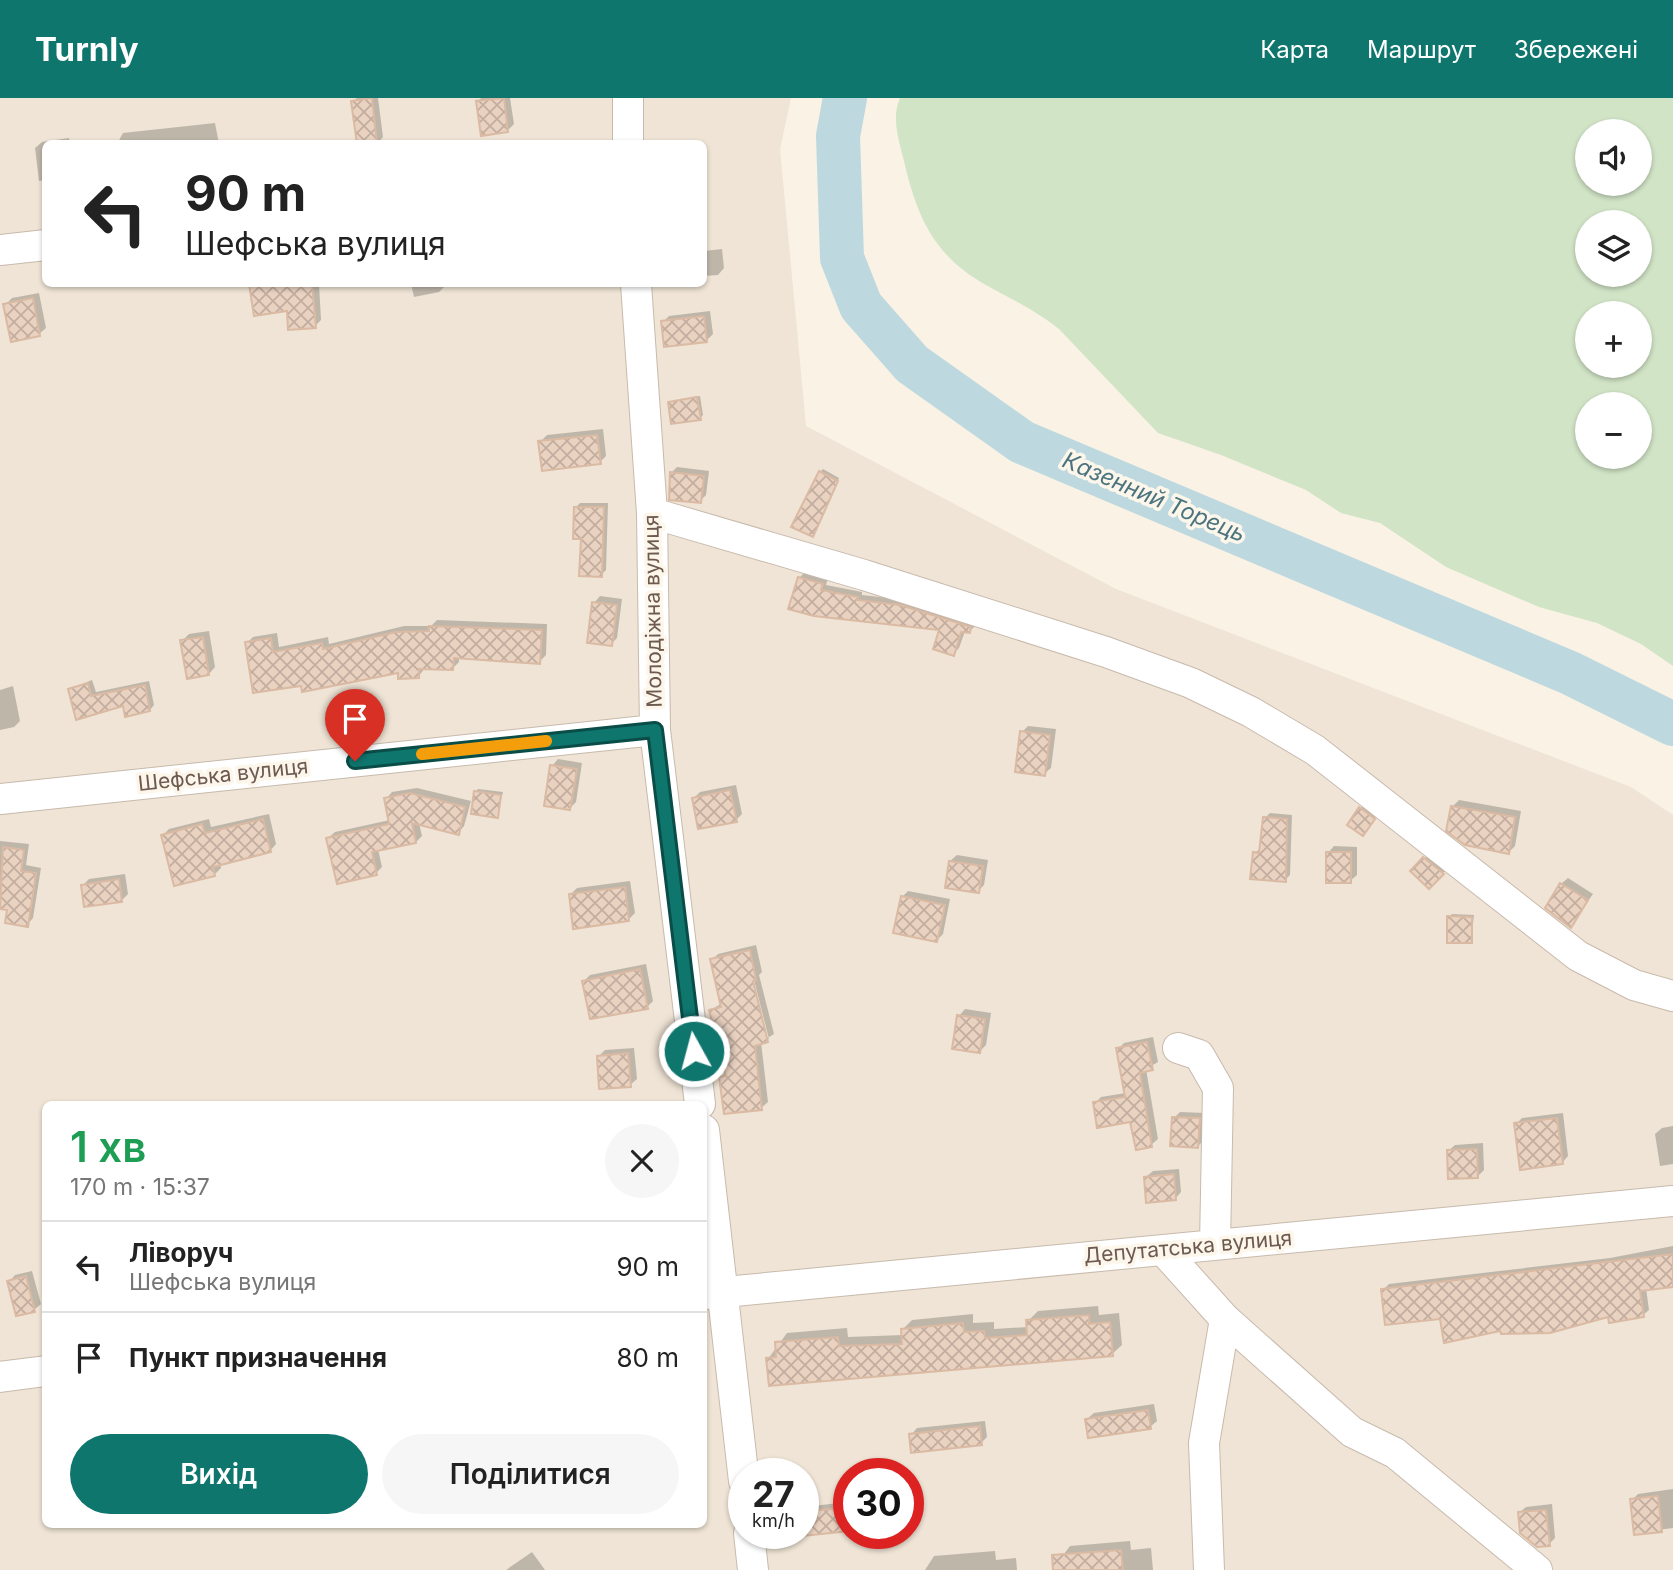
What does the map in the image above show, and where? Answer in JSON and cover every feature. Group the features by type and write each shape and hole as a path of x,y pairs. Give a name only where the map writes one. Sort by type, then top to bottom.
{"street":[{"path":"628,98 628,140"},
{"path":"0,250 42,245"},
{"name":"Молодіжна вулиця","path":"636,287 652,513 655,730 700,1101"},
{"path":"652,513 864,575 1191,683 1251,712 1315,750 1578,956 1634,985 1673,996"},
{"name":"Шефська вулиця","path":"0,799 655,730"},
{"path":"1178,1048 1199,1055 1218,1088 1215,1245"},
{"path":"707,1184 713,1293 740,1458"},
{"name":"Депутатська вулиця","path":"713,1293 1673,1201"},
{"path":"1163,1250 1225,1319 1352,1432 1395,1453 1537,1570"},
{"path":"1209,1570 1204,1444 1225,1319"},
{"path":"0,1377 42,1372"},
{"path":"751,1549 753,1570"}],"shaded area":[{"path":"0,98 791,98 780,149 806,426 1116,589 1631,787 1673,815 1673,1570 0,1570"}],"green space":[{"path":"900,98 1673,98 1673,666 1641,644 1597,623 1539,607 1446,567 1380,523 1341,513 1306,490 1221,455 1158,433 1059,329 968,274 941,248 930,233 915,200 900,145 896,113"}],"building":[{"path":"372,98 377,140 356,140 351,101"},
{"path":"504,98 508,132 481,136 476,101"},
{"path":"249,287 312,287 316,328 288,330 287,311 254,316"},
{"path":"33,298 40,336 11,342 3,304"},
{"path":"704,316 707,342 664,347 661,321"},
{"path":"697,397 701,420 671,424 668,402"},
{"path":"597,435 601,464 542,471 538,441"},
{"path":"819,471 838,481 813,537 791,527"},
{"path":"670,472 704,476 701,503 669,500"},
{"path":"574,507 604,507 602,577 579,576 581,539 573,539"},
{"path":"798,577 823,584 821,590 858,597 857,600 900,605 971,627 970,633 961,632 954,656 933,649 939,630 814,616 788,609"},
{"path":"592,602 617,605 612,646 587,643"},
{"path":"429,626 542,630 540,664 454,658 453,670 419,669 419,678 398,679 398,673 302,692 301,686 253,693 245,642 271,638 273,652 322,643 323,649 396,632 429,631"},
{"path":"203,637 209,675 187,679 180,640"},
{"path":"88,683 91,696 145,685 150,711 125,717 123,706 76,720 68,689"},
{"path":"1020,731 1050,735 1045,776 1015,772"},
{"path":"550,765 577,769 570,810 544,806"},
{"path":"730,790 737,822 698,829 692,798"},
{"path":"474,791 501,795 498,818 471,814"},
{"path":"410,793 465,807 459,835 412,823 416,843 372,852 377,875 337,884 326,838 389,824 384,798"},
{"path":"1451,806 1515,817 1509,854 1465,845 1446,831"},
{"path":"1359,807 1375,819 1363,836 1347,825"},
{"path":"1263,817 1287,819 1286,882 1250,879 1253,852 1259,853"},
{"path":"263,819 271,852 213,867 215,876 174,886 161,835 202,824 205,833"},
{"path":"3,847 24,850 21,871 36,873 28,927 5,923 7,910 0,909"},
{"path":"1326,852 1351,852 1351,883 1326,883"},
{"path":"1423,857 1444,874 1429,889 1410,871"},
{"path":"949,861 983,866 979,893 945,888"},
{"path":"119,879 122,902 84,907 81,885"},
{"path":"1560,883 1588,900 1571,928 1545,908"},
{"path":"625,887 629,921 573,929 569,894"},
{"path":"901,896 945,905 937,942 893,933"},
{"path":"1447,916 1472,917 1472,943 1447,943"},
{"path":"750,950 756,980 753,981 768,1042 755,1046 762,1110 724,1114 719,1077 726,1076 709,1010 721,1007 710,959"},
{"path":"640,969 648,1009 590,1019 582,981"},
{"path":"957,1015 985,1019 980,1053 952,1049"},
{"path":"1147,1042 1153,1070 1140,1073 1152,1147 1136,1150 1130,1122 1097,1128 1093,1102 1125,1097 1116,1048"},
{"path":"628,1053 631,1087 599,1089 597,1056"},
{"path":"1172,1117 1200,1118 1198,1148 1170,1146"},
{"path":"1557,1118 1563,1164 1520,1170 1514,1123"},
{"path":"1477,1149 1478,1178 1448,1179 1447,1150"},
{"path":"1174,1174 1176,1200 1146,1203 1144,1177"},
{"path":"1673,1254 1673,1287 1640,1291 1644,1317 1609,1323 1608,1317 1550,1333 1501,1334 1500,1331 1444,1343 1440,1319 1385,1325 1381,1289"},
{"path":"26,1276 35,1312 16,1316 7,1281"},
{"path":"1089,1315 1089,1324 1110,1322 1113,1356 769,1386 766,1358 776,1357 775,1342 838,1337 839,1346 902,1344 901,1329 963,1323 964,1332 984,1331 985,1338 1027,1335 1026,1320"},
{"path":"1148,1410 1151,1429 1088,1438 1085,1419"},
{"path":"980,1426 982,1445 911,1453 909,1434"},
{"path":"1658,1496 1662,1532 1634,1535 1630,1499"},
{"path":"833,1509 833,1533 819,1534 819,1510"},
{"path":"1546,1510 1550,1546 1537,1547 1520,1533 1518,1512"},
{"path":"1121,1550 1123,1570 1053,1570 1052,1555"}],"waterway":[{"name":"Казенний Торець","path":"845,98 838,136 842,258 861,306 912,364 1022,442 1570,673 1673,724"}],"slow traffic":[{"path":"422,754 546,741"}],"route":[{"path":"355,761 655,730 694,1051"}]}
